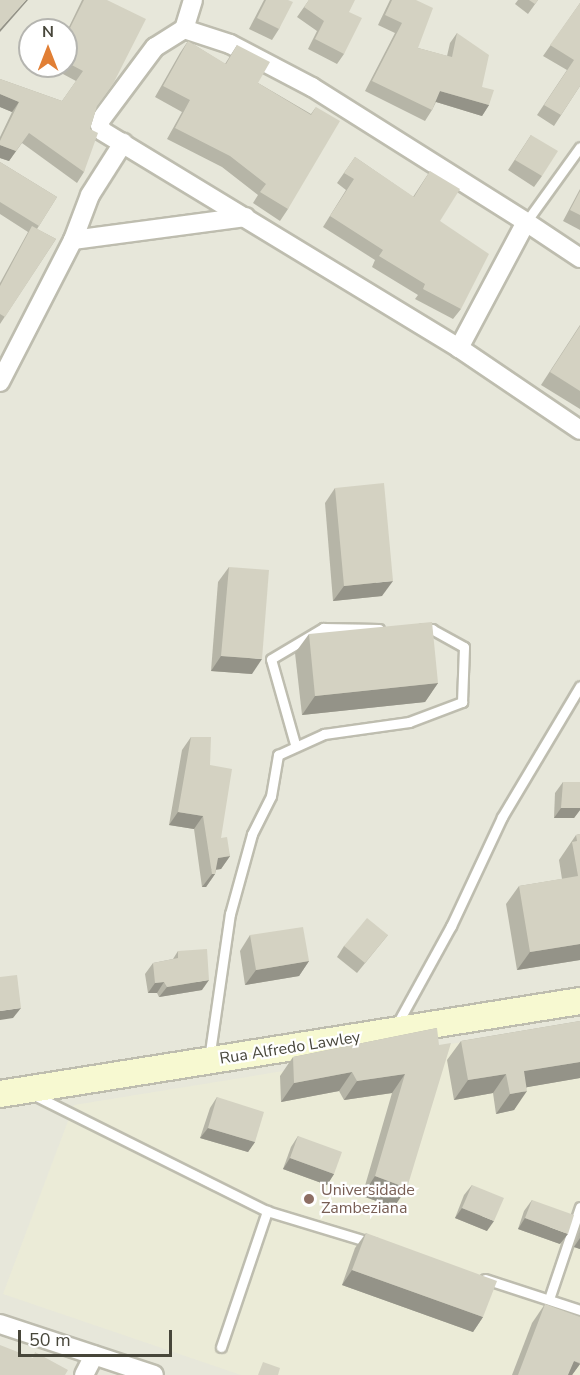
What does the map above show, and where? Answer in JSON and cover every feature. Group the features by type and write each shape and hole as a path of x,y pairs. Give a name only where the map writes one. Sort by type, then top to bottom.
{"main road":[{"name":"Rua Alfredo Lawley","path":"12,1092 580,1001"}],"street":[{"path":"193,0 184,29 155,47 99,122 102,131 459,348 580,430"},
{"path":"184,29 230,44 312,87 580,258"},
{"path":"0,382 73,240 90,195 123,143"},
{"path":"73,240 245,217"},
{"path":"459,348 526,222"},
{"path":"0,1324 154,1375"},
{"path":"84,1375 94,1355"}],"lane":[{"path":"526,222 580,147"},
{"path":"295,744 271,659 323,628 389,629"},
{"path":"208,1061 230,914 252,834 271,796 278,755 295,744 324,734 409,722 462,702 464,647 432,629 410,629"},
{"path":"393,1031 451,926 502,817 580,686"},
{"path":"12,1092 267,1211 380,1246"},
{"path":"549,1299 580,1207"},
{"path":"221,1347 267,1211"},
{"path":"470,1274 580,1310"}],"shaded area":[{"path":"0,0 580,0 580,1375 0,1375"},
{"name":"Universidade Zambeziana","path":"580,1023 580,1375 241,1375 3,1294 74,1105"}],"building":[{"path":"0,0 26,0 0,29"},
{"path":"84,0 107,0 146,19 113,84 97,106 90,129 98,133 84,172 29,133 16,151 0,145 19,102 0,94 0,79 62,101 83,71 78,68 78,18 75,18"},
{"path":"266,0 293,2 279,29 257,18"},
{"path":"309,0 355,0 349,12 362,18 344,54 315,39 324,21 304,7"},
{"path":"392,0 416,0 433,8 418,48 452,57 457,33 489,55 482,87 494,90 489,105 440,91 432,110 372,81 402,23 385,15"},
{"path":"580,3 580,86 561,115 544,105 574,60 550,45"},
{"path":"188,41 226,64 237,45 270,62 258,83 311,115 316,107 340,121 288,209 260,192 266,184 230,156 175,128 190,100 163,86"},
{"path":"531,135 558,151 542,176 515,160"},
{"path":"355,157 414,197 430,171 460,189 440,221 489,254 461,309 423,289 425,284 379,256 383,250 330,216 354,179 344,173"},
{"path":"0,162 57,197 39,226 0,202"},
{"path":"580,191 580,215 570,210"},
{"path":"32,226 56,239 5,317 0,314 0,286"},
{"path":"580,326 580,391 550,372"},
{"path":"384,483 393,581 344,586 335,488"},
{"path":"229,567 269,570 262,659 221,656"},
{"path":"432,622 438,683 315,696 309,634"},
{"path":"191,737 211,737 210,765 232,769 221,838 227,837 230,856 218,858 215,874 212,874 203,816 178,812"},
{"path":"563,782 580,782 580,808 561,808"},
{"path":"580,834 580,944 530,952 519,886 578,876 572,842 577,841 576,835"},
{"path":"367,918 388,935 365,963 344,946"},
{"path":"303,927 309,961 256,970 250,935"},
{"path":"207,949 209,980 167,987 164,982 155,983 153,963 178,958 178,951"},
{"path":"17,975 21,1008 0,1011 0,977"},
{"path":"580,1021 580,1062 524,1071 527,1091 510,1094 506,1074 468,1080 461,1041"},
{"path":"437,1028 439,1045 451,1043 407,1188 375,1176 405,1074 357,1081 352,1072 294,1083 293,1057"},
{"path":"217,1097 264,1112 255,1142 208,1128"},
{"path":"298,1136 342,1152 334,1174 290,1158"},
{"path":"472,1185 504,1198 494,1221 462,1208"},
{"path":"532,1200 574,1215 568,1234 525,1218"},
{"path":"366,1233 497,1281 483,1317 352,1270"},
{"path":"545,1304 580,1317 580,1363 574,1361 568,1375 518,1375"},
{"path":"0,1345 33,1358 35,1352 68,1370 65,1375 0,1375"},
{"path":"263,1362 280,1368 278,1375 258,1375"}],"place":[{"name":"Universidade Zambeziana","path":"309,1199"}]}
